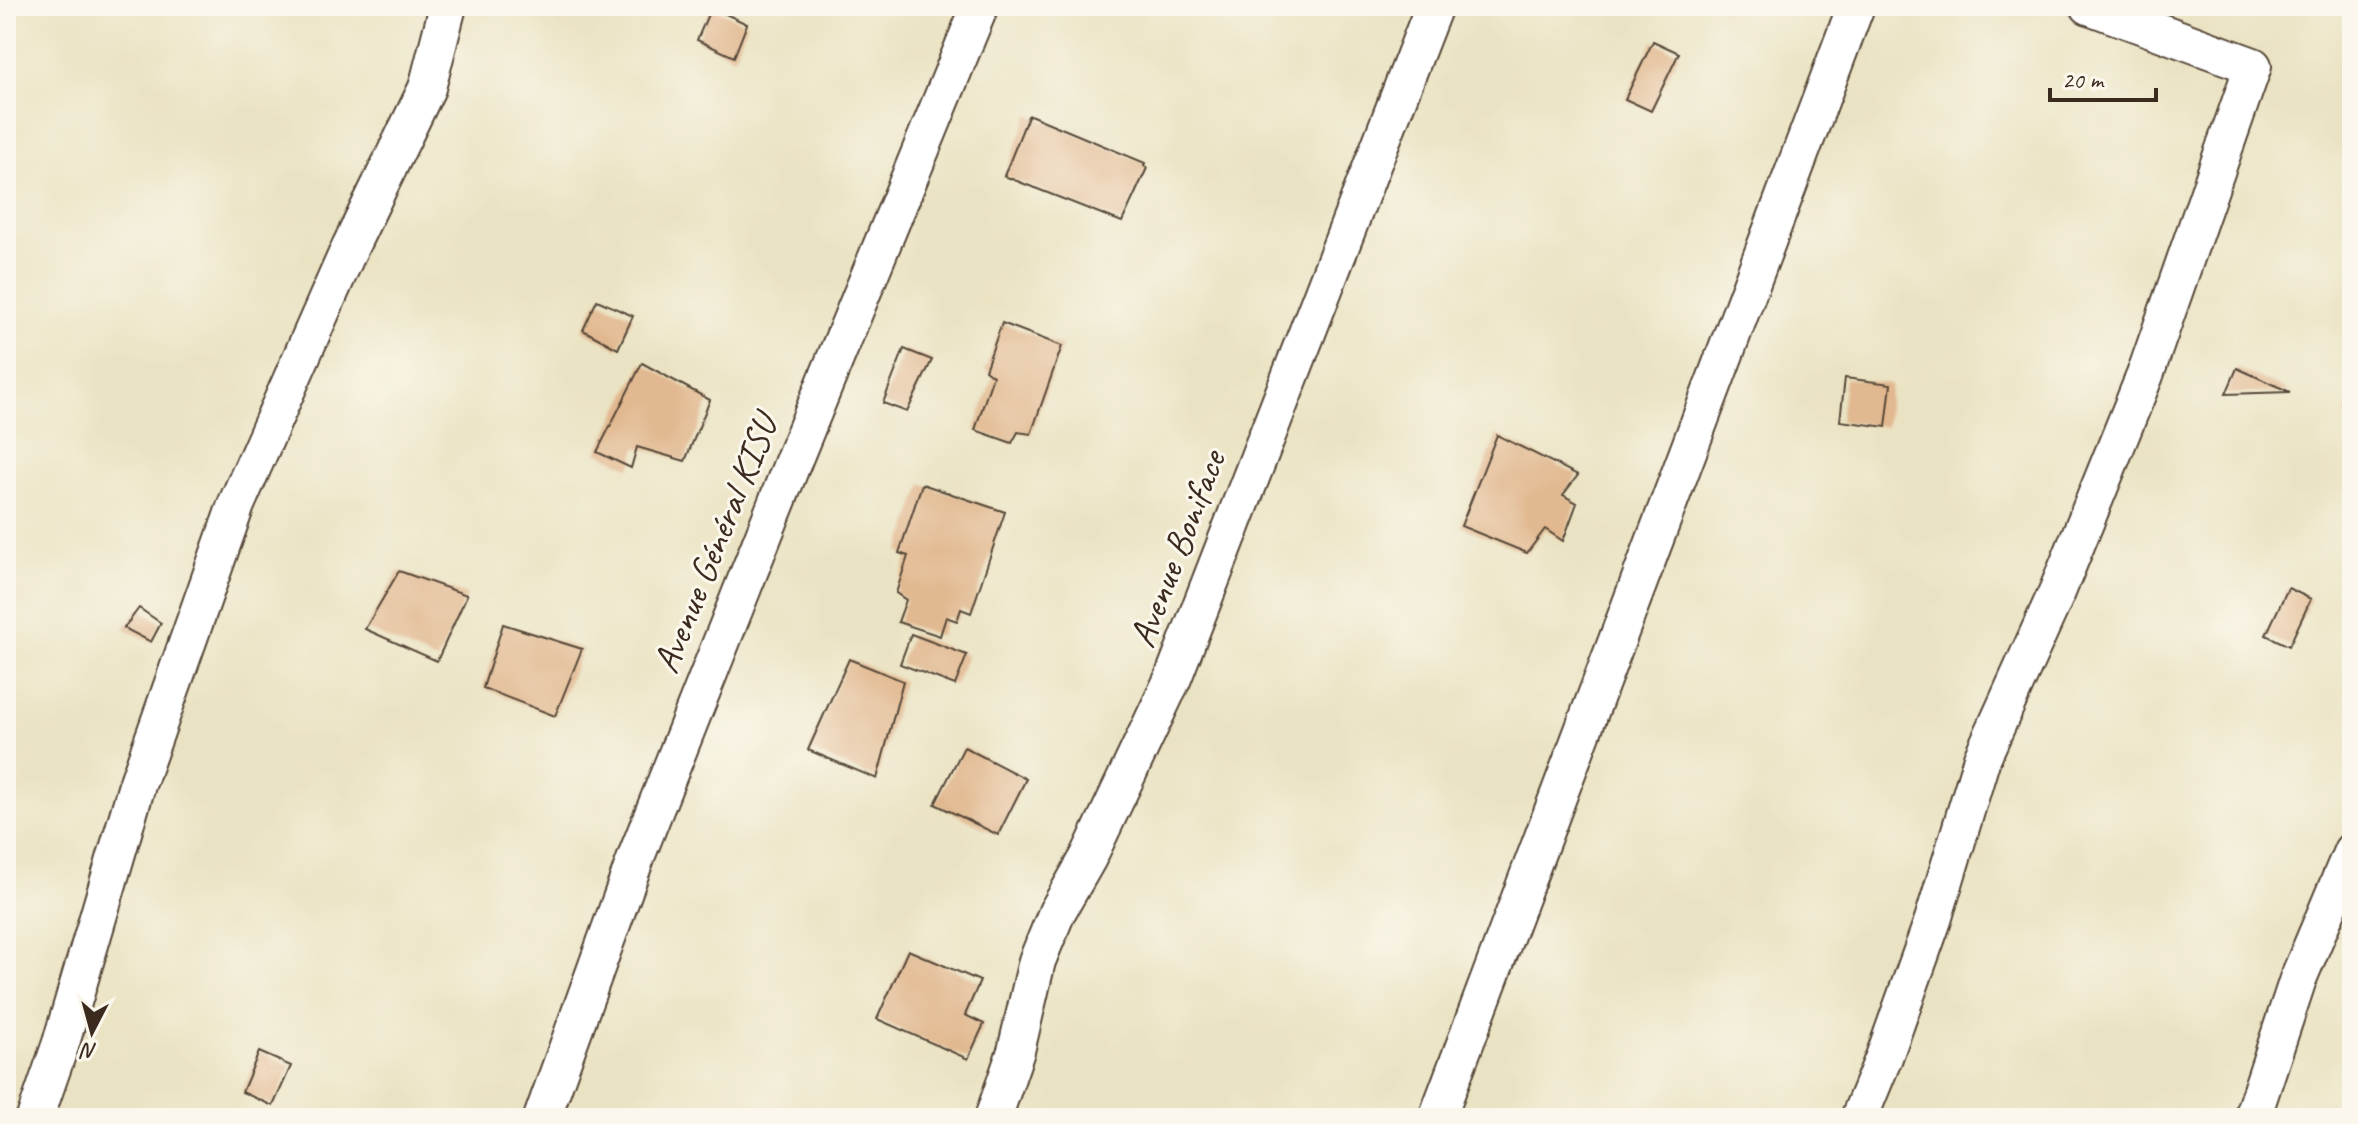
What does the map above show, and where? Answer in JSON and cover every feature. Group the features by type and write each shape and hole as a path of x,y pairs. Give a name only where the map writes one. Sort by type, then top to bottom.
{"street":[{"path":"35,1118 61,1043 137,785 236,505 350,247 427,88 448,6"},
{"name":"Avenue Général KISU","path":"542,1118 638,852 812,415 980,6"},
{"name":"Avenue Boniface","path":"993,1118 1016,1051 1037,961 1057,912 1088,858 1173,678 1434,6"},
{"path":"1437,1118 1856,6"},
{"path":"1859,1118 1933,920 1982,758 2057,592 2145,375 2253,66 2089,6"},
{"path":"2252,1118 2298,979 2352,851"}],"building":[{"path":"711,7 747,24 734,57 697,40"},
{"path":"1653,41 1679,53 1651,111 1625,99"},
{"path":"1030,115 1145,163 1147,168 1122,222 1004,176"},
{"path":"597,300 633,316 618,349 583,330"},
{"path":"1002,323 1062,346 1031,434 1018,432 1012,443 975,430 993,376 985,370"},
{"path":"904,349 932,360 907,412 883,403"},
{"path":"642,363 710,400 685,461 637,447 631,468 597,452"},
{"path":"2237,368 2290,392 2226,394"},
{"path":"1845,378 1891,384 1886,427 1840,421"},
{"path":"2352,400 2352,418 2345,414"},
{"path":"1497,435 1578,475 1563,495 1577,503 1563,541 1545,529 1527,553 1461,526"},
{"path":"922,484 1005,512 971,613 961,609 957,621 946,617 940,636 898,622 906,600 896,593 908,556 899,553"},
{"path":"399,571 467,595 437,661 365,629"},
{"path":"2288,588 2311,599 2289,646 2266,635"},
{"path":"139,608 161,623 151,642 124,628"},
{"path":"503,624 582,649 555,716 483,688"},
{"path":"911,634 967,655 955,685 900,664"},
{"path":"849,659 903,681 877,779 808,750"},
{"path":"964,747 1026,779 998,835 935,804"},
{"path":"908,950 980,981 965,1015 984,1024 968,1059 877,1019"},
{"path":"259,1052 291,1066 273,1106 242,1092"}]}
